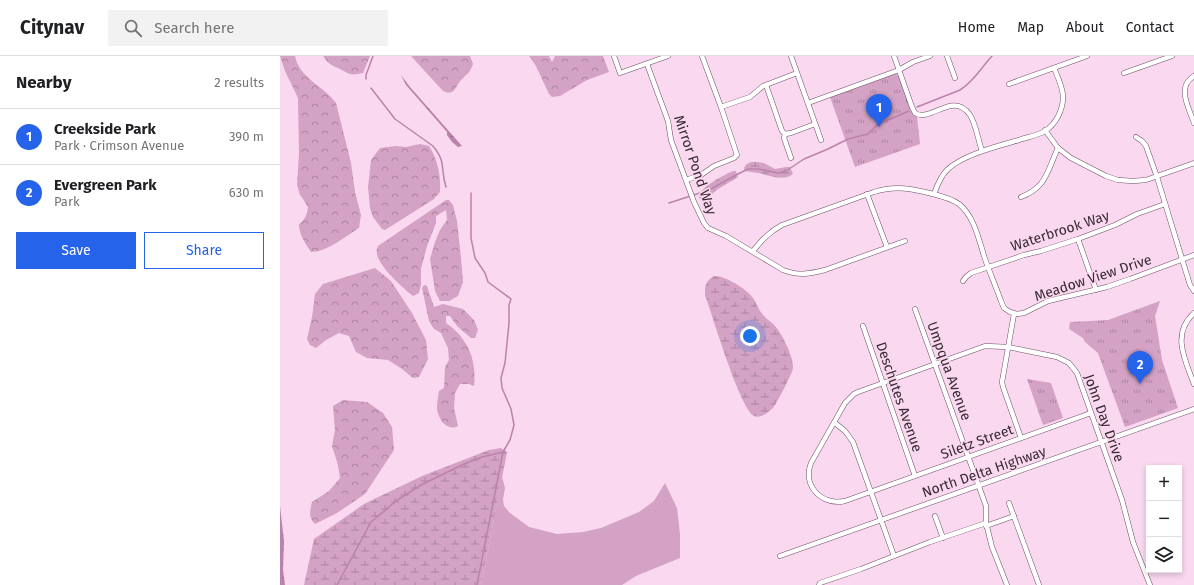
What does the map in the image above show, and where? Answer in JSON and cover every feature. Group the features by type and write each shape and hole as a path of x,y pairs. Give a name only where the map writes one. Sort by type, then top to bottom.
{"street":[{"path":"614,56 620,73 668,56"},
{"path":"686,180 701,175 714,166 734,158 737,155 702,56"},
{"path":"791,56 821,140"},
{"path":"894,56 915,113 923,116 951,105 962,108 967,111 970,116 982,151"},
{"path":"808,103 899,70 911,63 930,56"},
{"path":"947,56 955,78"},
{"path":"1009,84 1088,56"},
{"path":"1124,74 1172,56"},
{"name":"Mirror Pond Way","path":"647,64 668,121 672,140 692,199 699,216 708,228 753,251 783,270 802,274 825,270 905,241"},
{"path":"934,194 942,175 959,162 982,151 1033,136 1053,124 1062,106 1063,96 1054,68"},
{"path":"721,107 752,96 761,87 797,73"},
{"path":"1194,76 1187,84 1184,91 1194,122"},
{"path":"766,85 782,131 785,134 784,138 791,158"},
{"path":"785,134 816,124"},
{"path":"1045,130 1058,148 1077,161 1106,176 1118,180 1146,180 1194,163"},
{"path":"1136,137 1146,146 1190,285 1194,291"},
{"path":"1021,197 1033,192 1043,183 1058,148"},
{"path":"753,251 763,238 772,230 782,225 885,188 910,189 934,194 955,201 967,213 972,221 1004,308 1014,314 1002,382 1021,438"},
{"path":"867,194 887,247"},
{"name":"Waterbrook Way","path":"963,281 971,273 1019,256 1041,251 1078,239 1165,204"},
{"path":"1078,239 1096,290"},
{"name":"Meadow View Drive","path":"1014,314 1024,313 1057,298 1096,290 1130,280 1194,254"},
{"name":"Umpqua Avenue","path":"915,309 986,506 986,525 992,547 1007,585"},
{"path":"1193,381 1182,352 1181,338 1184,326 1194,313"},
{"name":"Deschutes Avenue","path":"863,326 915,476"},
{"name":"John Day Drive","path":"870,492 845,501 836,502 827,500 816,493 811,486 808,474 809,468 845,403 854,394 985,346 1008,347 1057,357 1069,363 1077,373 1127,514 1135,548 1150,585"},
{"name":"North Delta Highway","path":"780,556 1194,409"},
{"name":"Siletz Street","path":"870,492 1091,413"},
{"path":"835,423 845,431 853,442 880,521 894,556"},
{"path":"1009,503 1039,585"},
{"path":"935,516 943,538"},
{"path":"819,585 820,583 943,538 1014,516"}],"green space":[{"path":"280,56 295,56 297,64 301,70 336,103 351,163 355,192 361,215 359,228 330,247 317,251 311,252 299,228 299,224 303,221 308,207 300,195 297,185 299,154 298,98 285,71"},
{"path":"323,56 370,56 363,73 352,74 333,66"},
{"path":"411,56 470,56 473,64 470,71 460,81 455,90 447,92 443,91"},
{"path":"529,56 549,56 552,62 555,56 603,56 609,72 587,80 560,96 552,97 549,94 536,66"},
{"path":"894,74 899,76 911,111 917,117 920,144 855,167 830,97"},
{"path":"420,144 429,146 435,157 440,180 440,192 434,199 385,230 382,229 373,217 370,208 368,187 371,160 380,148 396,146 406,147"},
{"path":"748,163 764,163 775,169 790,167 793,174 785,178 780,178 745,171 744,168"},
{"path":"733,171 736,171 738,177 718,189 707,198 703,200 699,198 703,189"},
{"path":"446,200 449,200 453,205 457,221 463,282 458,296 449,301 440,301 435,291 430,259 440,230 447,220 446,210 436,216 436,223 427,246 421,269 421,285 419,293 413,296 381,264 378,258 377,248"},
{"path":"375,268 391,281 412,313 426,340 428,359 419,377 413,378 388,360 367,358 356,352 349,336 339,333 326,340 316,348 310,345 307,339 315,294 323,284"},
{"path":"714,276 729,280 750,294 762,314 778,330 792,358 793,368 775,406 759,417 754,416 748,410 741,397 705,295 706,284"},
{"path":"424,285 427,286 434,307 443,304 463,309 474,320 478,330 475,338 471,338 457,326 450,316 446,316 446,323 458,333 470,351 475,375 474,386 469,384 460,384 455,393 454,408 458,426 454,427 447,426 441,420 438,412 437,406 439,391 444,388 445,367 449,360 448,348 441,333 434,329 429,321 422,288"},
{"path":"1160,301 1155,316 1162,360 1178,408 1125,427 1098,353 1085,342 1083,338 1069,329 1070,322 1108,320"},
{"path":"1027,379 1051,383 1063,418 1043,425"},
{"path":"343,400 367,402 383,413 392,427 394,450 365,494 337,513 315,524 310,516 312,502 329,491 340,478 338,465 332,446 335,430 333,406"},
{"path":"501,448 507,452 481,585 304,585 314,539 364,504 422,476 489,450"},
{"path":"502,477 505,488 503,499 504,506 510,513 529,527 557,534 583,532 601,528 639,512 654,501 665,483 677,508 680,534 680,558 636,576 622,585 481,585"}],"water":[{"path":"401,75 462,146 458,147 452,142 447,135 447,132 406,85"},
{"path":"280,506 284,541 283,570 285,585 280,585"}],"waterway":[{"path":"366,79 373,56"},
{"path":"917,107 960,90 973,78 992,56"},
{"path":"371,88 395,119 433,146 442,162 446,187"},
{"path":"669,203 709,190 748,169 759,169 778,173 786,171 804,159 848,139 868,134 876,126 883,122 909,111"},
{"path":"471,193 471,238 475,258 485,273 488,282 511,299 509,305 509,323 505,363 501,378 502,388 511,409 514,425 510,440 503,452"},
{"path":"337,585 371,522 396,501 421,485 464,464 482,457 503,452 477,585"}],"place":[{"name":"Creekside Park","path":"879,127"},
{"name":"Evergreen Park","path":"1140,384"}]}
